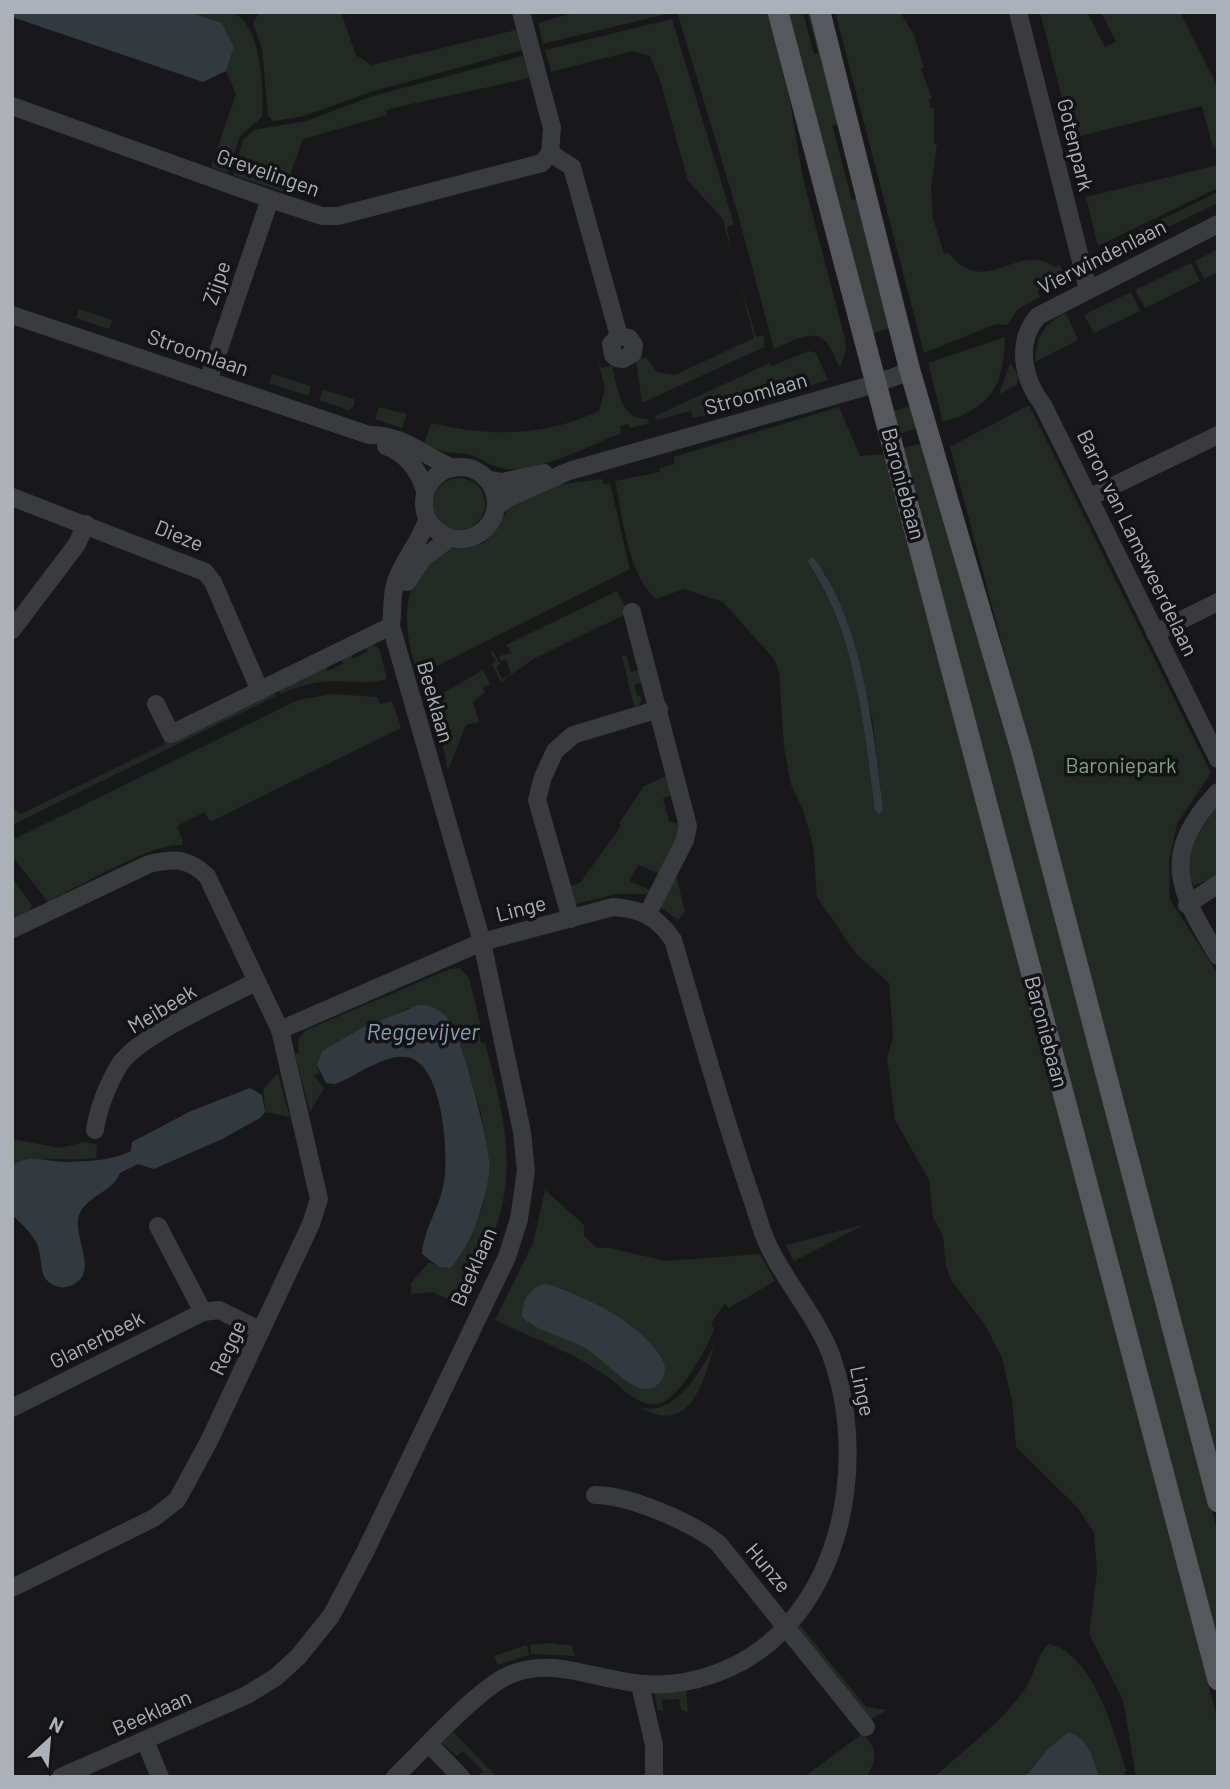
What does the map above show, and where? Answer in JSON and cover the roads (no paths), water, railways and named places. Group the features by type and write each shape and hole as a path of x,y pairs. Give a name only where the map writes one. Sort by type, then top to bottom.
{"main road":[{"name":"Baroniebaan","path":"778,12 1218,1680"},
{"name":"Baroniebaan","path":"820,12 910,371 1022,753 1218,1502"}],"street":[{"path":"521,12 552,128 550,153 572,167 619,336"},
{"name":"Gotenpark","path":"1018,12 1088,289"},
{"name":"Grevelingen","path":"12,106 322,216 338,216 542,163 550,153"},
{"name":"Zijpe","path":"208,381 270,198"},
{"name":"Vierwindenlaan","path":"1030,389 1024,366 1026,339 1033,321 1038,316 1218,224"},
{"name":"Stroomlaan","path":"12,315 369,435 412,463 421,476 425,491"},
{"path":"876,384 910,371"},
{"name":"Stroomlaan","path":"496,507 569,471 876,384"},
{"name":"Baron van Lamsweerdelaan","path":"1030,389 1043,405 1090,497 1218,758"},
{"name":"Stroomlaan","path":"369,435 380,434 397,439 453,468"},
{"path":"1090,497 1218,435"},
{"path":"453,468 474,470 486,479 494,491 496,507 491,522 481,533 466,539 450,538 437,531 427,520 423,506 425,491 433,479 453,468"},
{"name":"Stroomlaan","path":"486,479 502,482 553,471 569,471"},
{"name":"Dieze","path":"12,497 205,572 213,582 260,691"},
{"name":"Beeklaan","path":"61,1777 247,1695 276,1677 298,1657 331,1616 507,1257 519,1219 526,1171 522,1132 482,942 391,626 393,593 397,578 427,520"},
{"path":"12,630 77,544 86,524"},
{"name":"Beeklaan","path":"394,603 423,558 450,538"},
{"path":"1155,632 1218,602"},
{"path":"632,612 688,826 685,840 647,915"},
{"path":"156,704 171,734 391,626"},
{"path":"571,919 537,800 543,777 555,751 573,735 659,709"},
{"path":"1218,792 1196,818 1182,852 1182,888 1188,905 1218,956"},
{"name":"Regge","path":"12,929 149,864 172,859 192,862 207,876 280,1030 319,1199 311,1224 209,1441 173,1504 154,1518 12,1588"},
{"path":"1188,905 1218,884"},
{"name":"Linge","path":"395,1777 488,1689 523,1670 569,1670 619,1683 672,1684 713,1674 760,1651 788,1627 821,1576 839,1527 849,1461 845,1409 837,1374 819,1328 769,1247 752,1200 673,940 660,921 634,908 613,907 482,942"},
{"path":"280,1030 482,942"},
{"name":"Meibeek","path":"95,1130 97,1113 121,1063 152,1038 255,982"},
{"path":"158,1226 202,1312 219,1310 261,1331"},
{"name":"Glanerbeek","path":"12,1408 202,1312"},
{"name":"Hunze","path":"596,1495 613,1495 706,1534 718,1543 866,1727"},
{"path":"639,1685 654,1745 654,1777"},
{"path":"145,1741 160,1777"},
{"path":"429,1744 461,1777"}],"water":[{"path":"12,12 189,12 222,23 234,47 226,71 203,82 12,17"},
{"path":"813,557 830,583 844,613 863,677 883,809 879,815 875,810 862,713 847,649 824,589 807,561"},
{"name":"Reggevijver","path":"419,1005 433,1007 441,1012 455,1032 474,1089 489,1160 487,1186 478,1217 465,1247 450,1268 439,1267 422,1254 442,1191 445,1169 441,1111 428,1074 418,1062 397,1057 379,1062 336,1084 326,1083 317,1065 322,1051 362,1028"},
{"path":"250,1088 262,1095 265,1112 260,1118 222,1139 154,1169 138,1164 120,1173 79,1215 79,1234 85,1263 80,1279 70,1286 62,1287 46,1279 37,1244 12,1215 12,1166 31,1159 66,1162 108,1159 124,1154 131,1151 132,1142 191,1111"},
{"path":"548,1284 596,1304 642,1335 663,1361 663,1379 649,1389 637,1387 585,1348 528,1322 522,1317 529,1294 537,1287"},
{"path":"1068,1732 1085,1744 1099,1777 1025,1777 1047,1750"}],"park label":[{"name":"Baroniepark","path":"1121,766"}]}
